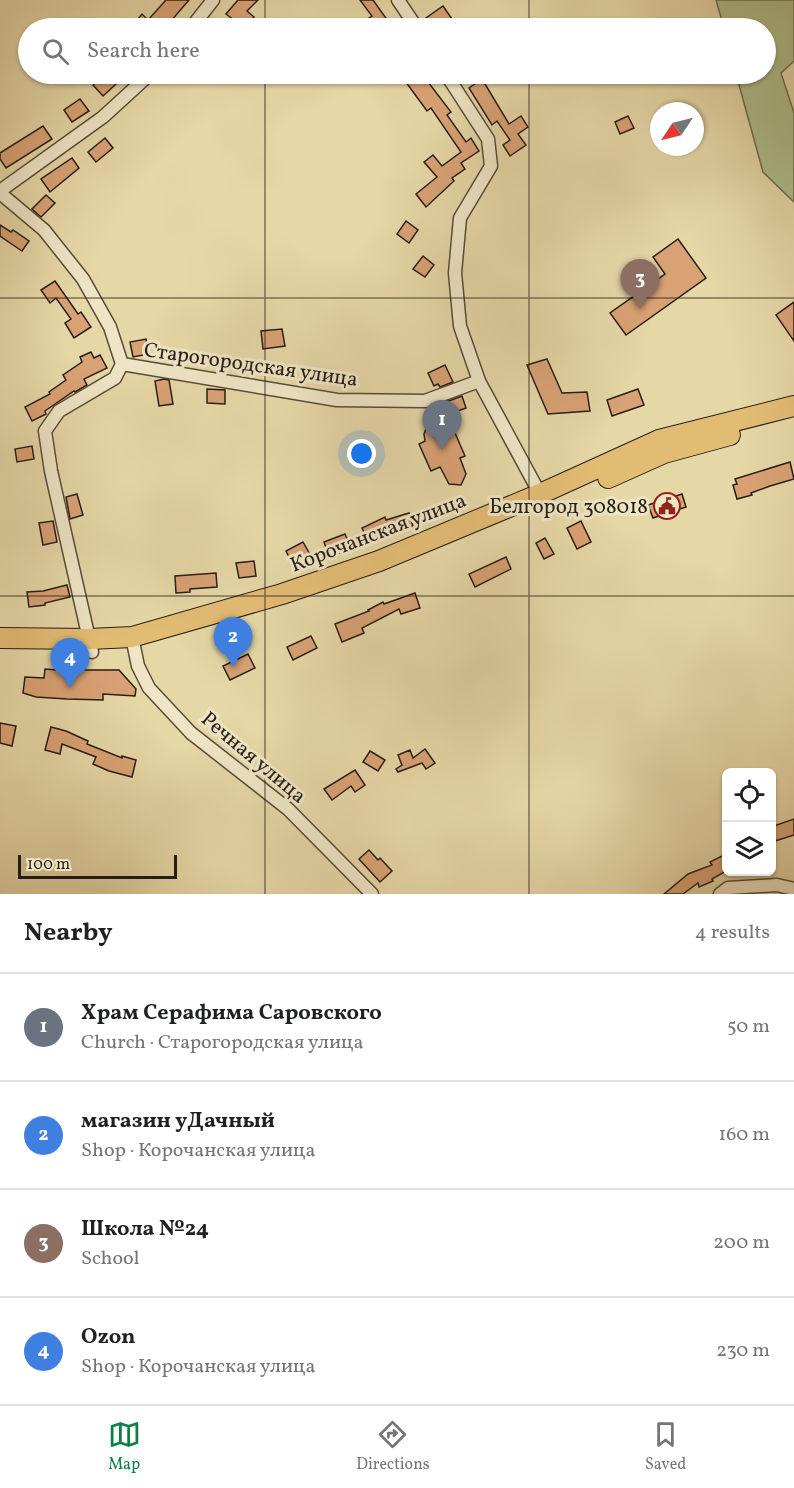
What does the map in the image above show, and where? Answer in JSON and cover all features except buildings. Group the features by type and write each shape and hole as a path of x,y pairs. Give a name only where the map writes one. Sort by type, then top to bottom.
{"main road":[{"name":"Корочанская улица","path":"543,499 659,440 794,406"},
{"name":"Корочанская улица","path":"0,651 133,643 379,561 664,453 794,418"},
{"name":"Корочанская улица","path":"0,638 90,646"}],"street":[{"path":"199,18 213,0"},
{"path":"398,0 410,18"},
{"path":"0,192 102,117 139,84"},
{"path":"452,84 488,139 491,166 460,218 455,273 460,326 479,381 543,499"},
{"name":"Старогородская улица","path":"0,192 44,230 82,279 110,327 122,364 115,378 59,411 45,431 51,471 90,646"},
{"name":"Старогородская улица","path":"122,364 337,400 425,401 479,381"},
{"name":"Речная улица","path":"133,643 138,666 149,688 192,733 288,809 372,894"},
{"path":"720,894 728,888 777,885 794,889"}],"green space":[{"path":"716,0 794,0 794,61 781,73 794,113 794,202 763,172 739,84 776,84 776,18 721,18"}],"place":[{"name":"Школа №24","path":"640,309"},
{"name":"Храм Серафима Саровского","path":"442,450"},
{"name":"Белгород 308018","path":"667,506"},
{"name":"магазин уДачный","path":"233,667"},
{"name":"Ozon","path":"70,688"}]}
